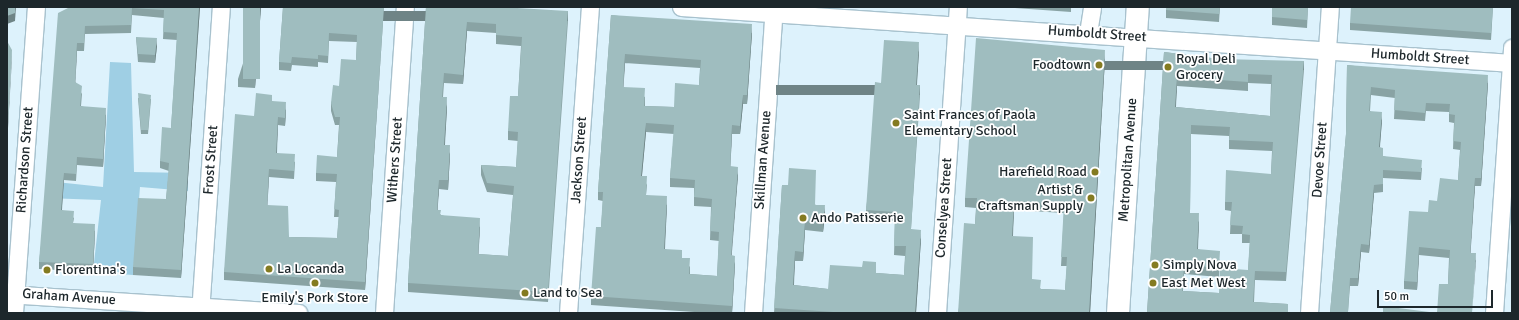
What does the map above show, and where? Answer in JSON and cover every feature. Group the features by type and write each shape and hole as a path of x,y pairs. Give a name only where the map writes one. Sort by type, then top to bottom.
{"main road":[{"name":"Metropolitan Avenue","path":"1118,313 1138,7"}],"street":[{"name":"Richardson Street","path":"14,313 11,294 36,7"},
{"name":"Frost Street","path":"201,310 221,7"},
{"name":"Withers Street","path":"384,313 405,7"},
{"name":"Jackson Street","path":"568,313 590,7"},
{"name":"Humboldt Street","path":"681,7 774,10 957,25 1327,50 1512,58"},
{"name":"Conselyea Street","path":"937,313 958,7"},
{"path":"1088,33 1092,7"},
{"name":"Devoe Street","path":"1309,313 1330,7"},
{"name":"Skillman Avenue","path":"753,313 774,10"},
{"path":"1494,313 1512,58"},
{"name":"Graham Avenue","path":"11,294 201,310 298,313"}],"shaded area":[{"path":"110,62 131,63 134,172 188,173 188,191 140,187 133,275 93,272 101,200 46,198 47,181 103,187"}],"building":[{"path":"7,7 15,7 15,13 7,16"},
{"path":"70,7 199,7 181,270 133,267 138,198 166,199 169,163 160,161 162,127 171,128 177,33 163,32 164,10 132,8 131,25 85,26 84,43 77,43 75,82 82,86 80,106 106,108 103,159 77,157 76,174 64,173 61,210 74,211 73,223 95,224 93,264 39,262 58,13"},
{"path":"243,7 260,7 260,79 243,79"},
{"path":"283,7 384,7 365,282 224,272 235,114 254,116 256,93 272,95 272,101 286,102 285,118 278,117 276,153 295,154 294,171 269,169 267,205 288,206 289,237 337,238 339,210 334,209 337,174 316,173 317,155 337,157 340,117 335,117 331,103 333,85 339,86 341,59 356,60 357,35 329,33 328,56 318,55 318,59 292,57 291,63 279,62"},
{"path":"426,7 500,7 568,11 548,292 408,283","holes":["467,22 496,24 496,35 522,37 518,96 510,96 508,131 518,132 516,167 481,165 487,183 514,186 508,256 478,254 480,218 440,215 441,210 437,210 439,180 448,180 450,145 444,145 447,97 442,97 444,73 463,75"]},
{"path":"1166,7 1220,7 1219,14 1166,10"},
{"path":"1272,7 1308,7 1307,20 1272,17"},
{"path":"1351,7 1493,7 1491,33 1350,23"},
{"path":"611,15 752,24 747,95 743,95 740,126 732,125 730,166 738,167 731,255 735,256 732,306 591,296 596,227 601,227 603,192 598,192","holes":["625,54 701,60 699,85 675,83 674,107 644,106 645,88 623,87","646,123 674,125 670,178 695,180 694,197 712,199 710,231 719,232 717,276 689,274 690,258 682,258 682,250 664,249 667,196 646,195 647,176 641,176"]},
{"path":"136,37 157,38 155,55 138,54"},
{"path":"976,38 1105,50 1089,313 958,313 964,223 975,224 977,198 965,198","holes":["1014,201 1064,204 1061,257 1067,257 1065,290 1040,289 1041,280 1032,279 1033,237 1012,236"]},
{"path":"884,40 919,42 916,85 920,85 911,229 921,230 915,313 848,313 774,308 782,185 788,185 789,168 816,170 815,205 825,205 823,222 805,221 803,252 795,251 793,285 828,289 830,265 862,267 863,261 876,262 876,273 904,275 906,246 894,246 895,212 866,210 875,82 881,83"},
{"path":"7,41 12,50 7,139"},
{"path":"1164,52 1220,59 1304,61 1286,272 1255,271 1253,302 1288,304 1288,313 1147,313","holes":["1248,74 1272,75 1270,116 1175,107 1177,77 1248,82","1191,125 1230,127 1229,140 1273,142 1271,174 1226,170 1225,202 1232,202 1230,225 1243,226 1242,234 1250,235 1248,270 1220,268 1219,293 1182,291 1184,265 1219,268 1220,251 1197,249 1199,213 1190,213"]},
{"path":"1347,65 1488,75 1481,178 1475,178 1470,253 1476,253 1472,313 1437,313 1439,284 1448,284 1450,250 1419,247 1417,282 1404,281 1409,211 1428,212 1429,200 1437,201 1440,178 1458,180 1461,142 1453,141 1455,115 1449,114 1450,104 1426,103 1425,113 1394,110 1395,90 1371,87 1369,111 1382,112 1379,147 1383,148 1383,156 1422,160 1421,172 1383,170 1383,184 1374,185 1369,245 1361,244 1358,278 1350,278 1348,312 1360,313 1330,313 1346,134"},
{"path":"138,93 151,95 148,130 141,130"},
{"path":"1383,306 1437,313 1383,313"}],"place":[{"name":"Foodtown","path":"1099,65"},
{"name":"Royal Deli Grocery","path":"1168,67"},
{"name":"Saint Frances of Paola Elementary School","path":"896,123"},
{"name":"Harefield Road","path":"1095,172"},
{"name":"Artist & Craftsman Supply","path":"1091,198"},
{"name":"Ando Patisserie","path":"803,218"},
{"name":"Simply Nova","path":"1155,265"},
{"name":"La Locanda","path":"269,269"},
{"name":"Florentina's","path":"47,270"},
{"name":"Emily's Pork Store","path":"315,283"},
{"name":"East Met West","path":"1153,283"},
{"name":"Land to Sea","path":"525,293"}]}
